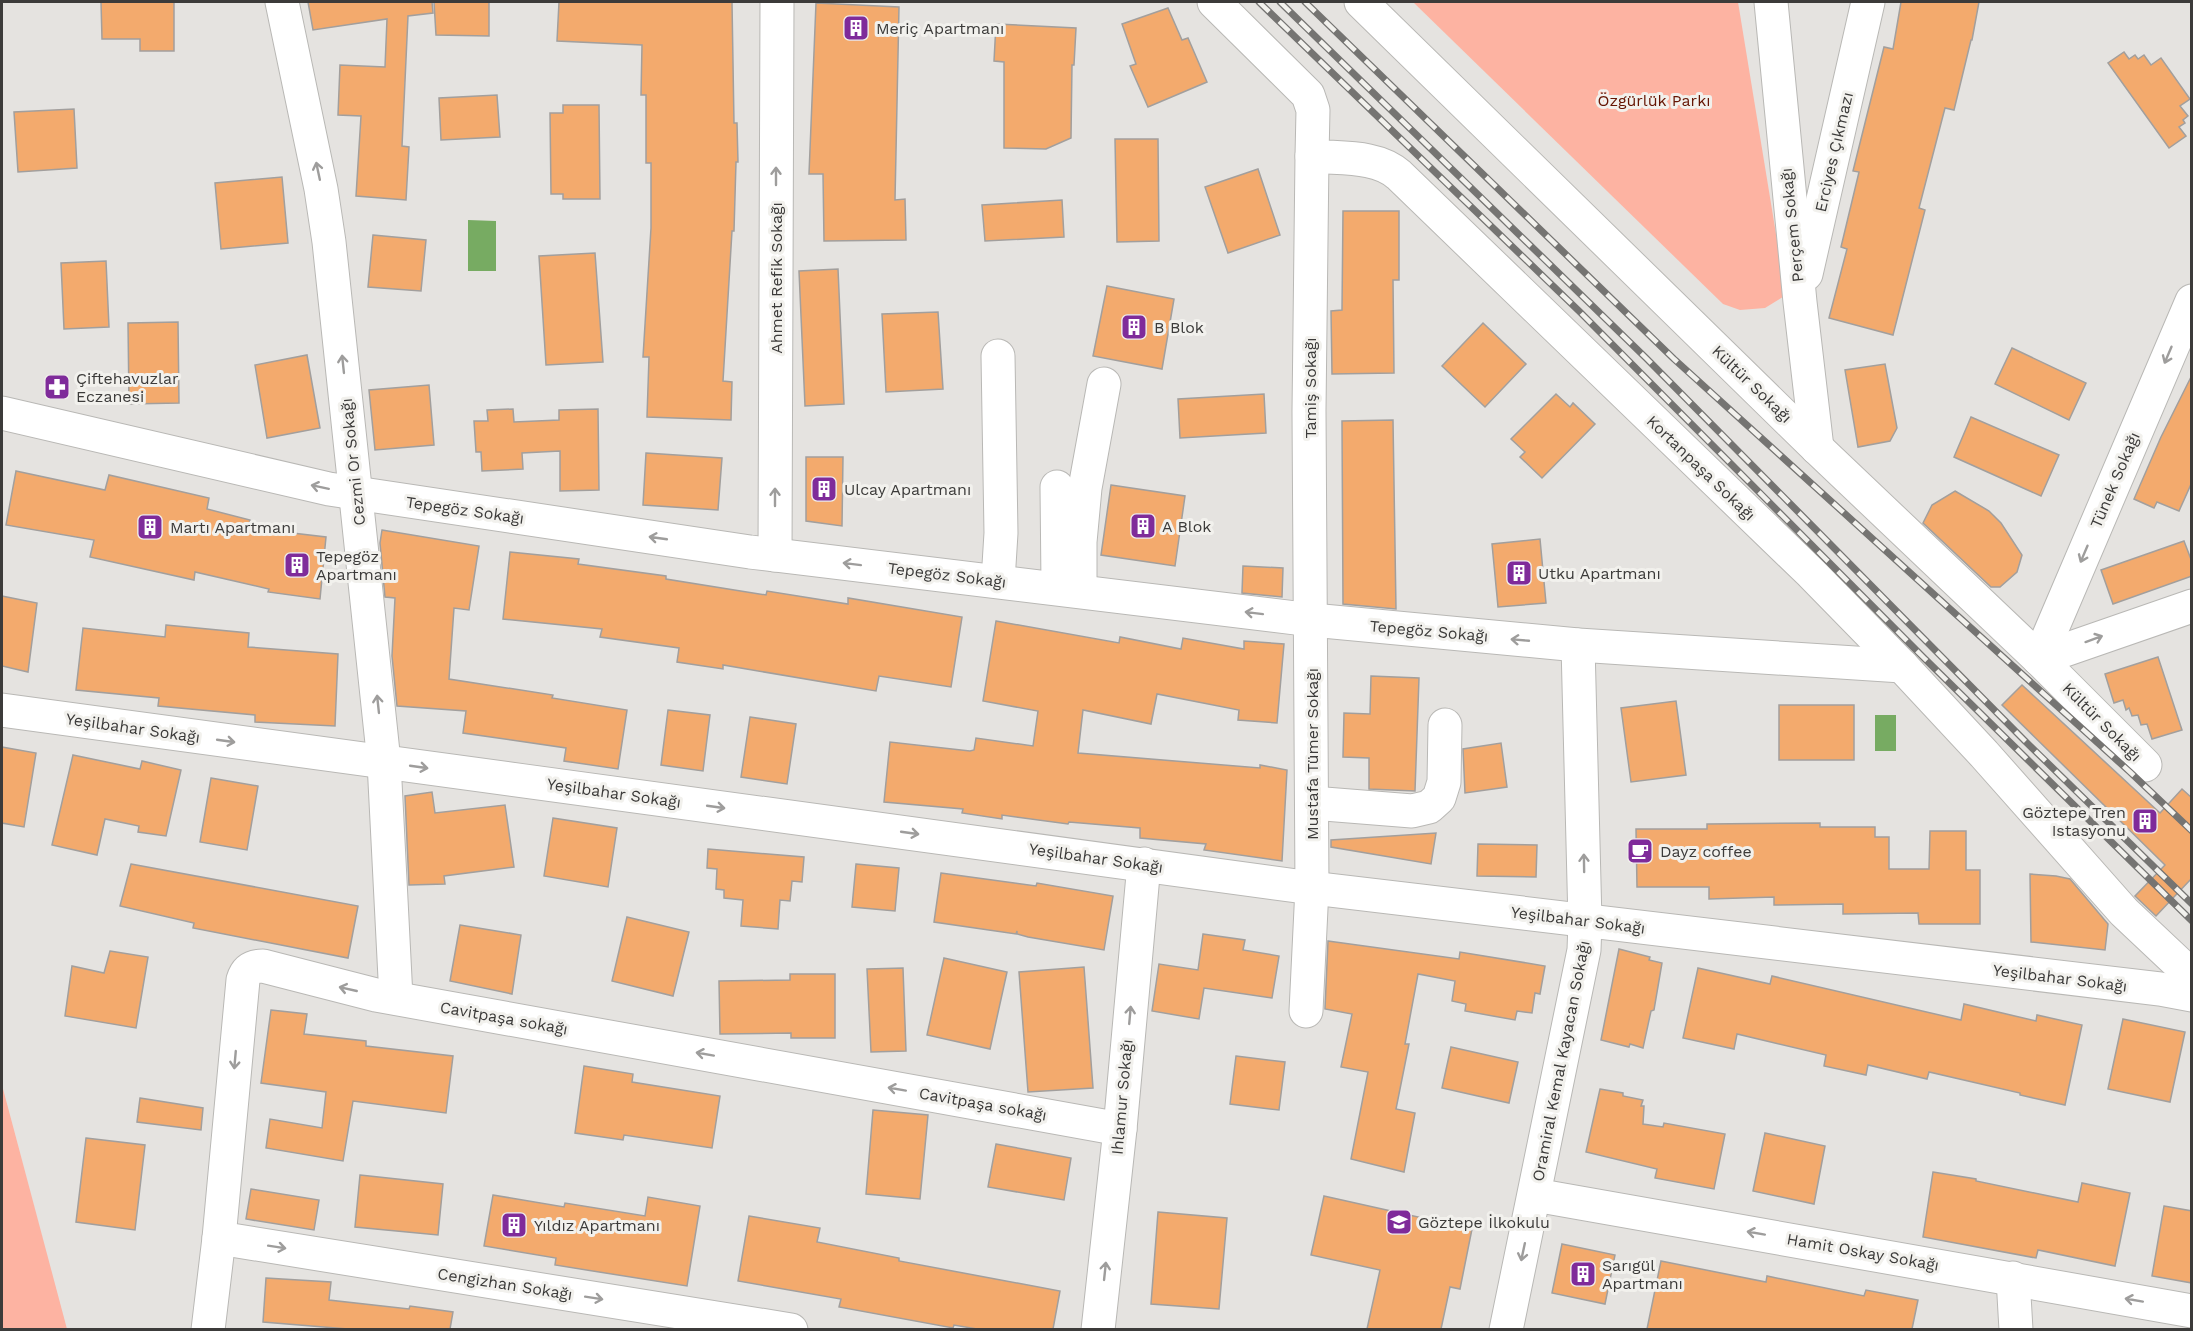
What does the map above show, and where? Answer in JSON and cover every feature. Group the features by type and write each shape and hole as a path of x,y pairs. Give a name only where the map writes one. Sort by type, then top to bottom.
{"street":[{"name":"Cezmi Or Sokağı","path":"282,2 325,209 384,762 396,998"},
{"name":"Ahmet Refik Sokağı","path":"775,555 777,2"},
{"path":"1214,2 1308,95 1313,110 1312,156"},
{"name":"Kültür Sokağı","path":"1361,2 2145,765"},
{"name":"Perçem Sokağı","path":"1771,2 1800,302 1817,448"},
{"name":"Erciyes Çıkmazı","path":"1800,302 1868,2"},
{"name":"Kortanpaşa Sokağı","path":"1312,156 1377,162 1395,171 1811,573 1991,762 2124,912 2192,976"},
{"name":"Tamiş Sokağı","path":"1312,156 1310,411 1312,620"},
{"name":"Tünek Sokağı","path":"2038,659 2192,301"},
{"path":"998,356 1001,533 998,581"},
{"path":"1069,590 1080,542 1085,488 1104,384"},
{"name":"Tepegöz Sokağı","path":"2,413 313,486 775,555 1312,620 1578,645 1902,666"},
{"path":"1057,487 1069,590"},
{"path":"2038,659 2192,606"},
{"name":"Mustafa Tümer Sokağı","path":"1306,1011 1312,888 1312,620"},
{"name":"Oramiral Kemal Kayacan Sokağı","path":"1506,1329 1582,966 1585,921 1578,645"},
{"name":"Yeşilbahar Sokağı","path":"2,710 1312,888 2160,989 2192,995"},
{"path":"1312,802 1412,811 1430,807 1439,798 1444,782 1445,725"},
{"name":"Ihlamur Sokağı","path":"1098,1329 1120,1129 1144,864"},
{"name":"Cavitpaşa sokağı","path":"208,1329 219,1238 241,995 246,973 253,967 263,966 338,986 396,998 1120,1129"},
{"name":"Hamit Oskay Sokağı","path":"1535,1195 2192,1311"},
{"name":"Cengizhan Sokağı","path":"219,1238 734,1325 791,1329"},
{"path":"2013,1278 2016,1329"}],"green space":[{"name":"Özgürlük Parkı","path":"1413,2 1738,2 1786,295 1765,308 1740,310 1723,304"},
{"path":"2,1085 67,1329 2,1329"}],"shaded area":[{"path":"468,220 496,221 496,271 468,271"},
{"path":"1875,715 1896,715 1896,751 1875,751"}],"building":[{"path":"101,2 174,2 174,51 140,51 140,39 102,39"},
{"path":"308,2 432,2 433,13 408,16 402,146 409,147 406,200 356,196 361,116 338,115 340,65 385,67 387,19 313,30"},
{"path":"434,2 489,2 489,36 436,35"},
{"path":"559,2 732,2 734,123 737,123 738,162 736,162 734,231 732,231 723,381 732,382 731,420 647,417 649,357 643,357 651,228 651,163 646,163 646,95 641,95 642,45 557,41"},
{"path":"1901,2 1979,2 1954,110 1945,108 1919,208 1925,210 1893,335 1829,318 1847,249 1841,247 1859,172 1853,171 1884,47 1893,49"},
{"path":"816,3 899,7 895,200 905,199 906,240 824,241 823,174 809,174"},
{"path":"1168,8 1182,40 1188,38 1207,82 1148,107 1130,66 1136,64 1122,24"},
{"path":"996,24 1076,28 1074,65 1072,65 1071,138 1046,149 1004,148 1004,62 994,61"},
{"path":"2124,52 2129,59 2135,55 2138,59 2144,55 2151,65 2161,58 2190,99 2180,106 2188,116 2183,120 2185,123 2179,127 2186,136 2169,148 2108,63"},
{"path":"497,95 500,137 441,140 439,98"},
{"path":"563,105 599,105 600,199 563,199 563,194 551,194 550,113 563,113"},
{"path":"74,109 77,168 18,172 14,112"},
{"path":"1115,139 1158,139 1159,241 1117,242"},
{"path":"1258,169 1280,235 1228,253 1205,187"},
{"path":"282,177 288,243 221,249 215,183"},
{"path":"1062,200 1064,237 985,241 982,205"},
{"path":"1343,211 1399,211 1399,280 1393,280 1394,373 1332,374 1331,311 1342,310"},
{"path":"373,235 426,240 421,291 368,287"},
{"path":"595,253 603,362 546,365 539,256"},
{"path":"106,261 109,327 64,329 61,263"},
{"path":"838,269 844,404 805,406 799,271"},
{"name":"B Blok","path":"1107,286 1174,299 1162,369 1093,356"},
{"path":"938,312 943,389 886,392 882,314"},
{"path":"178,322 179,403 129,404 128,323"},
{"path":"1483,323 1526,364 1485,407 1442,366"},
{"path":"2012,348 2086,383 2069,420 1995,384"},
{"path":"307,355 320,428 267,438 255,365"},
{"path":"1885,364 1897,428 1890,441 1858,447 1845,370"},
{"path":"2192,375 2192,482 2179,511 2157,502 2154,508 2134,499 2161,437"},
{"path":"429,385 434,445 375,450 369,390"},
{"path":"1264,394 1266,433 1180,438 1178,399"},
{"path":"1556,394 1570,407 1573,403 1595,424 1542,478 1520,457 1525,452 1511,439"},
{"path":"513,409 514,422 559,420 559,410 598,409 599,490 560,491 560,451 522,453 523,469 482,471 481,452 476,452 474,421 488,421 487,410"},
{"path":"1971,417 2059,455 2041,496 1954,457"},
{"path":"1393,420 1396,609 1343,604 1342,421"},
{"path":"646,453 722,458 718,510 643,505"},
{"name":"Ulcay Apartmanı","path":"806,457 843,457 842,526 806,521"},
{"path":"16,471 105,490 109,475 209,498 207,509 250,520 249,528 326,537 320,599 268,592 269,589 195,572 194,580 90,557 94,540 6,525"},
{"name":"A Blok","path":"1111,485 1185,496 1175,566 1101,555"},
{"path":"1955,491 1989,511 2001,523 2022,555 2017,572 2000,587 1991,587 1923,523 1932,505"},
{"path":"382,530 479,546 469,610 454,608 449,679 553,695 552,698 627,710 618,769 564,761 566,748 463,733 466,711 397,706 392,656 395,598 385,597 380,543"},
{"name":"Utku Apartmanı","path":"1540,539 1546,603 1498,607 1492,544"},
{"path":"2184,541 2192,562 2192,576 2113,604 2101,570"},
{"path":"510,552 579,559 578,564 666,576 666,579 766,595 767,591 848,604 848,598 962,617 951,687 879,676 876,691 723,665 723,669 677,662 679,648 600,637 602,629 503,619"},
{"path":"1243,566 1283,568 1282,597 1242,593"},
{"path":"2,596 37,603 28,672 2,666"},
{"path":"996,621 1119,643 1120,637 1181,649 1183,638 1244,649 1244,641 1284,644 1277,723 1238,720 1239,710 1157,694 1151,724 1083,710 1078,753 1260,768 1260,765 1287,770 1282,861 1204,850 1206,844 1140,838 1140,828 1069,822 1068,824 1002,815 1002,819 962,813 963,809 884,802 890,742 970,751 974,750 976,738 1033,746 1038,711 983,701"},
{"path":"166,625 249,633 248,647 338,654 335,726 255,722 255,715 158,706 159,698 76,690 83,628 165,637"},
{"path":"2158,657 2182,730 2152,739 2147,724 2141,725 2138,715 2132,716 2129,708 2126,710 2123,700 2114,703 2105,674"},
{"path":"1371,676 1419,678 1415,791 1369,789 1369,758 1343,757 1344,713 1370,714"},
{"name":"Göztepe Tren Istasyonu","path":"2022,685 2160,813 2182,789 2192,798 2192,878 2156,916 2135,896 2165,865 2002,705"},
{"path":"1676,701 1686,775 1631,782 1621,708"},
{"path":"1779,705 1854,705 1854,760 1779,760"},
{"path":"668,710 710,715 703,771 661,765"},
{"path":"750,717 796,724 787,784 741,777"},
{"path":"1501,743 1507,787 1465,793 1463,749"},
{"path":"2,747 36,753 24,827 2,823"},
{"path":"73,755 140,769 142,761 181,770 166,836 138,832 139,826 105,819 97,855 52,845"},
{"path":"211,778 258,786 247,850 200,842"},
{"path":"432,792 435,813 505,805 514,867 444,876 445,884 409,885 405,796"},
{"path":"553,818 617,828 608,887 544,876"},
{"path":"1820,823 1820,827 1875,827 1875,837 1889,837 1889,869 1929,869 1930,831 1966,831 1966,870 1980,870 1980,924 1919,924 1918,913 1843,914 1843,904 1774,905 1774,897 1709,899 1709,887 1637,887 1636,829 1707,829 1707,824"},
{"path":"1436,833 1431,864 1331,847 1331,840"},
{"path":"1478,844 1537,845 1536,877 1477,876"},
{"path":"708,849 804,857 802,882 792,881 790,901 780,900 778,929 741,926 743,900 724,898 724,890 716,889 717,869 707,868"},
{"path":"131,864 358,906 348,958 193,928 194,923 120,906"},
{"path":"856,864 899,868 895,911 852,907"},
{"path":"941,873 1036,886 1037,883 1113,896 1104,950 1028,937 1017,934 1017,931 1016,934 934,922"},
{"path":"2030,874 2070,879 2108,924 2105,950 2031,942"},
{"path":"627,917 689,932 673,996 612,981"},
{"path":"460,925 521,935 512,994 450,981"},
{"path":"1203,934 1245,940 1243,950 1279,956 1272,998 1204,988 1199,1019 1152,1011 1159,964 1198,970"},
{"path":"1328,941 1459,959 1460,952 1545,966 1540,994 1535,993 1532,1013 1517,1011 1515,1020 1465,1011 1466,1004 1452,1001 1455,981 1418,974 1405,1044 1409,1044 1396,1109 1415,1113 1404,1172 1351,1159 1368,1072 1341,1067 1352,1014 1325,1009"},
{"path":"1619,949 1650,957 1649,960 1662,963 1654,1010 1651,1011 1643,1048 1601,1040"},
{"path":"110,951 148,957 136,1028 65,1016 72,966 104,973"},
{"path":"944,958 1007,972 990,1049 927,1035"},
{"path":"1084,967 1093,1088 1028,1092 1019,972"},
{"path":"903,968 906,1051 871,1052 867,969"},
{"path":"1698,968 1770,984 1772,976 1961,1020 1964,1004 2036,1021 2037,1015 2082,1025 2065,1105 1929,1072 1927,1079 1868,1065 1866,1075 1824,1066 1826,1055 1737,1034 1734,1049 1683,1038"},
{"path":"790,974 835,974 835,1038 791,1038 791,1033 720,1034 719,981 790,980"},
{"path":"271,1010 307,1014 304,1034 366,1041 366,1046 453,1056 446,1113 353,1101 343,1161 266,1148 270,1119 322,1128 326,1092 261,1083"},
{"path":"2123,1019 2185,1032 2170,1102 2108,1089"},
{"path":"1451,1047 1518,1062 1509,1103 1442,1088"},
{"path":"1236,1056 1285,1062 1279,1110 1230,1104"},
{"path":"584,1066 633,1074 632,1082 720,1096 712,1148 624,1135 623,1140 575,1133"},
{"path":"1600,1089 1623,1093 1623,1096 1643,1100 1641,1106 1644,1106 1643,1124 1663,1127 1664,1123 1725,1134 1714,1189 1655,1178 1657,1169 1586,1152"},
{"path":"140,1098 203,1108 201,1130 137,1122"},
{"path":"873,1110 928,1115 920,1199 866,1194"},
{"path":"1765,1133 1825,1146 1814,1204 1753,1191"},
{"path":"86,1138 145,1145 135,1230 76,1222"},
{"path":"996,1144 1071,1158 1064,1200 988,1187"},
{"path":"1933,1172 1976,1179 1976,1181 2078,1202 2082,1183 2130,1193 2115,1266 2038,1250 2036,1258 1923,1237"},
{"path":"360,1175 443,1184 438,1235 355,1227"},
{"path":"251,1189 319,1200 314,1230 246,1219"},
{"path":"493,1195 564,1207 565,1203 645,1216 648,1197 700,1206 687,1286 555,1265 556,1258 484,1246"},
{"path":"1324,1196 1472,1229 1460,1289 1450,1287 1441,1329 1367,1329 1380,1270 1311,1255"},
{"path":"2164,1206 2192,1211 2192,1283 2152,1276"},
{"path":"1158,1212 1227,1218 1219,1309 1151,1304"},
{"path":"749,1216 820,1228 817,1242 899,1258 899,1261 1060,1291 1053,1329 977,1329 954,1325 953,1328 839,1307 841,1299 738,1281"},
{"name":"Sarıgül Apartmanı","path":"1562,1244 1615,1255 1605,1304 1552,1293"},
{"path":"1661,1261 1766,1282 1767,1276 1864,1296 1866,1290 1918,1300 1912,1329 1647,1329"},
{"path":"266,1278 331,1282 329,1300 409,1309 410,1306 453,1312 450,1329 348,1329 263,1322"}],"railway":[{"path":"1259,2 1580,312 1924,658 2192,921"},
{"path":"1280,2 1646,358 2025,741 2192,904"},
{"path":"1305,2 1674,359 2130,772 2192,831"}],"place":[{"name":"Meriç Apartmanı","path":"856,28"},
{"name":"B Blok","path":"1134,327"},
{"name":"Çiftehavuzlar Eczanesi","path":"57,387"},
{"name":"Ulcay Apartmanı","path":"824,489"},
{"name":"A Blok","path":"1143,526"},
{"name":"Martı Apartmanı","path":"150,527"},
{"name":"Tepegöz Apartmanı","path":"297,565"},
{"name":"Utku Apartmanı","path":"1519,573"},
{"name":"Göztepe Tren Istasyonu","path":"2145,821"},
{"name":"Dayz coffee","path":"1640,851"},
{"name":"Göztepe İlkokulu","path":"1399,1222"},
{"name":"Yıldız Apartmanı","path":"514,1225"},
{"name":"Sarıgül Apartmanı","path":"1583,1274"}]}
